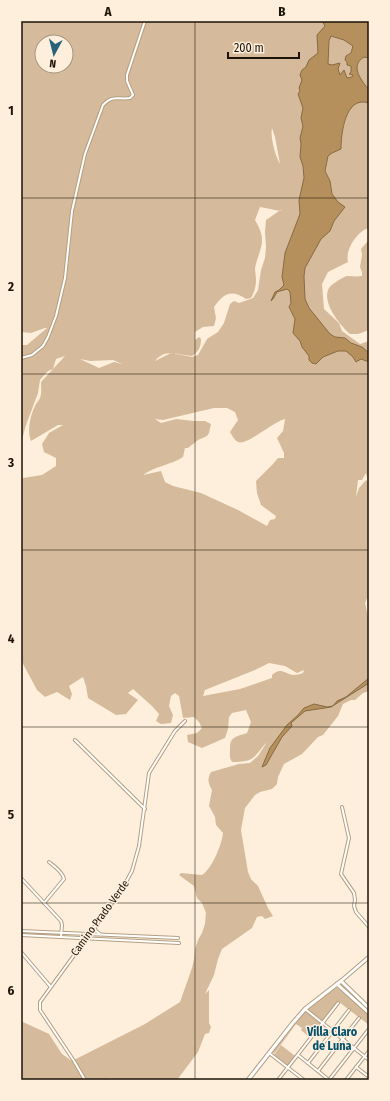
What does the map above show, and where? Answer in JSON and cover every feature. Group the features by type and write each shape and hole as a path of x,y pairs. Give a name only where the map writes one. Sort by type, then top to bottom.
{"main road":[{"path":"248,1080 305,1009 341,981 369,1008"},
{"path":"338,984 369,1013"}],"street":[{"path":"21,358 38,351 45,343 56,316 65,278 72,211 85,154 103,105 113,97 125,99 130,98 133,95 127,81 127,74 145,21"},
{"name":"Camino Prado Verde","path":"86,1080 40,1009 39,1003 121,891 130,876 139,846 149,773 175,732 185,721"},
{"path":"75,740 145,809"},
{"path":"342,807 349,838 340,874 354,893 354,906 356,912 369,928"},
{"path":"44,903 64,879 63,875 49,862"},
{"path":"21,878 61,921 61,937"},
{"path":"94,927 98,933 101,934"},
{"path":"21,931 178,938"},
{"path":"21,935 179,943"},
{"path":"79,938 81,944"},
{"path":"21,952 50,986"},
{"path":"341,981 369,957"},
{"path":"279,1080 338,1003"},
{"path":"305,1009 369,1060"},
{"path":"308,1063 349,1010"},
{"path":"318,1071 359,1018"},
{"path":"298,1055 329,1080 369,1029"},
{"path":"346,1080 369,1051"},
{"path":"269,1053 304,1080"},
{"path":"356,1067 369,1078"},
{"path":"348,1077 352,1080"}],"shaded area":[{"path":"21,21 369,21 369,228 356,237 348,252 348,262 328,272 322,284 324,309 339,323 342,331 360,344 369,341 369,616 367,598 365,603 369,621 369,691 363,693 355,700 351,700 343,704 338,716 323,735 318,737 302,754 284,764 278,777 277,784 272,789 255,795 245,808 241,830 248,872 251,879 258,886 273,916 265,919 262,916 257,917 252,928 222,949 214,975 205,994 209,990 209,1023 211,1027 209,1033 205,1034 198,1052 177,1080 113,1080 111,1078 107,1080 21,1080 21,1023 23,1022 49,1034 62,1054 72,1061 145,1024 180,1002 192,968 195,949 205,924 206,913 202,903 197,898 194,886 179,875 181,873 202,875 206,872 216,856 223,833 216,825 215,817 209,806 212,790 209,783 209,777 211,772 239,764 250,763 258,756 267,742 250,760 232,762 230,759 230,745 232,739 247,733 251,722 246,710 232,713 229,717 228,729 225,738 202,748 188,742 187,735 197,733 202,728 194,717 183,718 179,696 175,693 171,696 169,706 173,715 171,723 161,724 156,721 159,714 133,689 128,693 138,700 126,714 116,715 88,698 83,677 69,686 72,694 70,700 57,692 45,697 37,690 21,660 21,480 23,478 42,475 56,466 56,458 44,452 42,444 49,433 63,425 58,425 31,441 29,433 30,419 35,405 41,396 41,382 53,369 48,371 40,380 38,393 21,443 21,345 27,345 47,328 31,333 21,332","holes":["272,128 275,137 280,164 272,141","260,207 279,211 266,220 265,258 261,270 258,290 253,298 239,303 234,301 230,304 224,323 218,332 207,339 198,355 192,357 173,353 192,356 199,349 201,339 199,337 195,340 195,332 203,327 214,326 216,318 214,307 221,298 232,293 246,299 251,298 254,292 256,280 255,268 262,244 259,227 255,220","170,353 155,361 159,357","65,356 53,369 56,359","80,359 90,361 113,360 122,364 114,362 99,368","214,408 227,408 235,412 238,420 230,432 234,439 238,442 248,440 285,419 283,431 277,438 284,453 284,458 278,458 256,481 257,493 261,505 276,516 275,519 270,520 267,526 238,510 201,493 173,486 165,482 161,471 143,475 183,457 185,448 188,448 198,440 207,436 211,424 205,421 176,419 161,423 155,419 163,420","366,473 368,482 366,480 359,488 356,497 358,480 362,480","269,663 285,666 297,673 304,670 303,673 294,675 277,671 272,675 272,678 240,689 203,696 205,690"]},
{"path":"322,21 369,21 369,58 364,57 357,65 357,69 360,78 369,90 369,103 361,102 354,105 350,110 346,117 342,134 341,149 328,156 325,171 330,181 332,194 338,202 345,207 334,221 330,231 321,239 305,268 305,299 309,308 330,334 335,337 345,338 351,343 362,347 369,353 369,362 361,359 356,362 346,351 338,351 323,357 316,364 312,363 300,341 293,333 295,319 289,307 291,303 290,292 287,289 277,292 271,301 275,292 284,285 282,277 285,253 300,214 299,200 304,178 303,166 300,157 300,138 303,126 301,118 303,108 298,94 302,80 300,75 309,60 318,53 317,35 325,26","holes":["331,36 344,40 353,46 351,53 346,56 345,60 347,65 351,66 351,72 349,74 353,75 352,77 347,78 344,70 340,75 338,69 340,63 332,65 328,64 329,41"]},
{"path":"367,242 369,242 369,330 358,334 350,334 341,325 333,313 329,306 327,294 330,286 343,278 347,276 362,276 360,267 362,255 361,249"},
{"path":"369,678 369,683 333,705 337,701 346,697"},
{"path":"314,704 327,707 332,706 331,707 305,711 291,723 292,726 282,737 266,765 262,767 270,748 287,725 304,708"},
{"path":"21,932 61,934 21,934"},
{"path":"338,988 369,1015 369,1025 339,1002 323,1020 308,1010 315,1002"},
{"path":"304,1011 320,1023 309,1037 301,1030 302,1028 296,1024 274,1054 273,1051"},
{"path":"281,1045 295,1056 288,1065 274,1055"}],"district":[{"name":"Villa Claro de Luna","path":"332,1039"}]}
